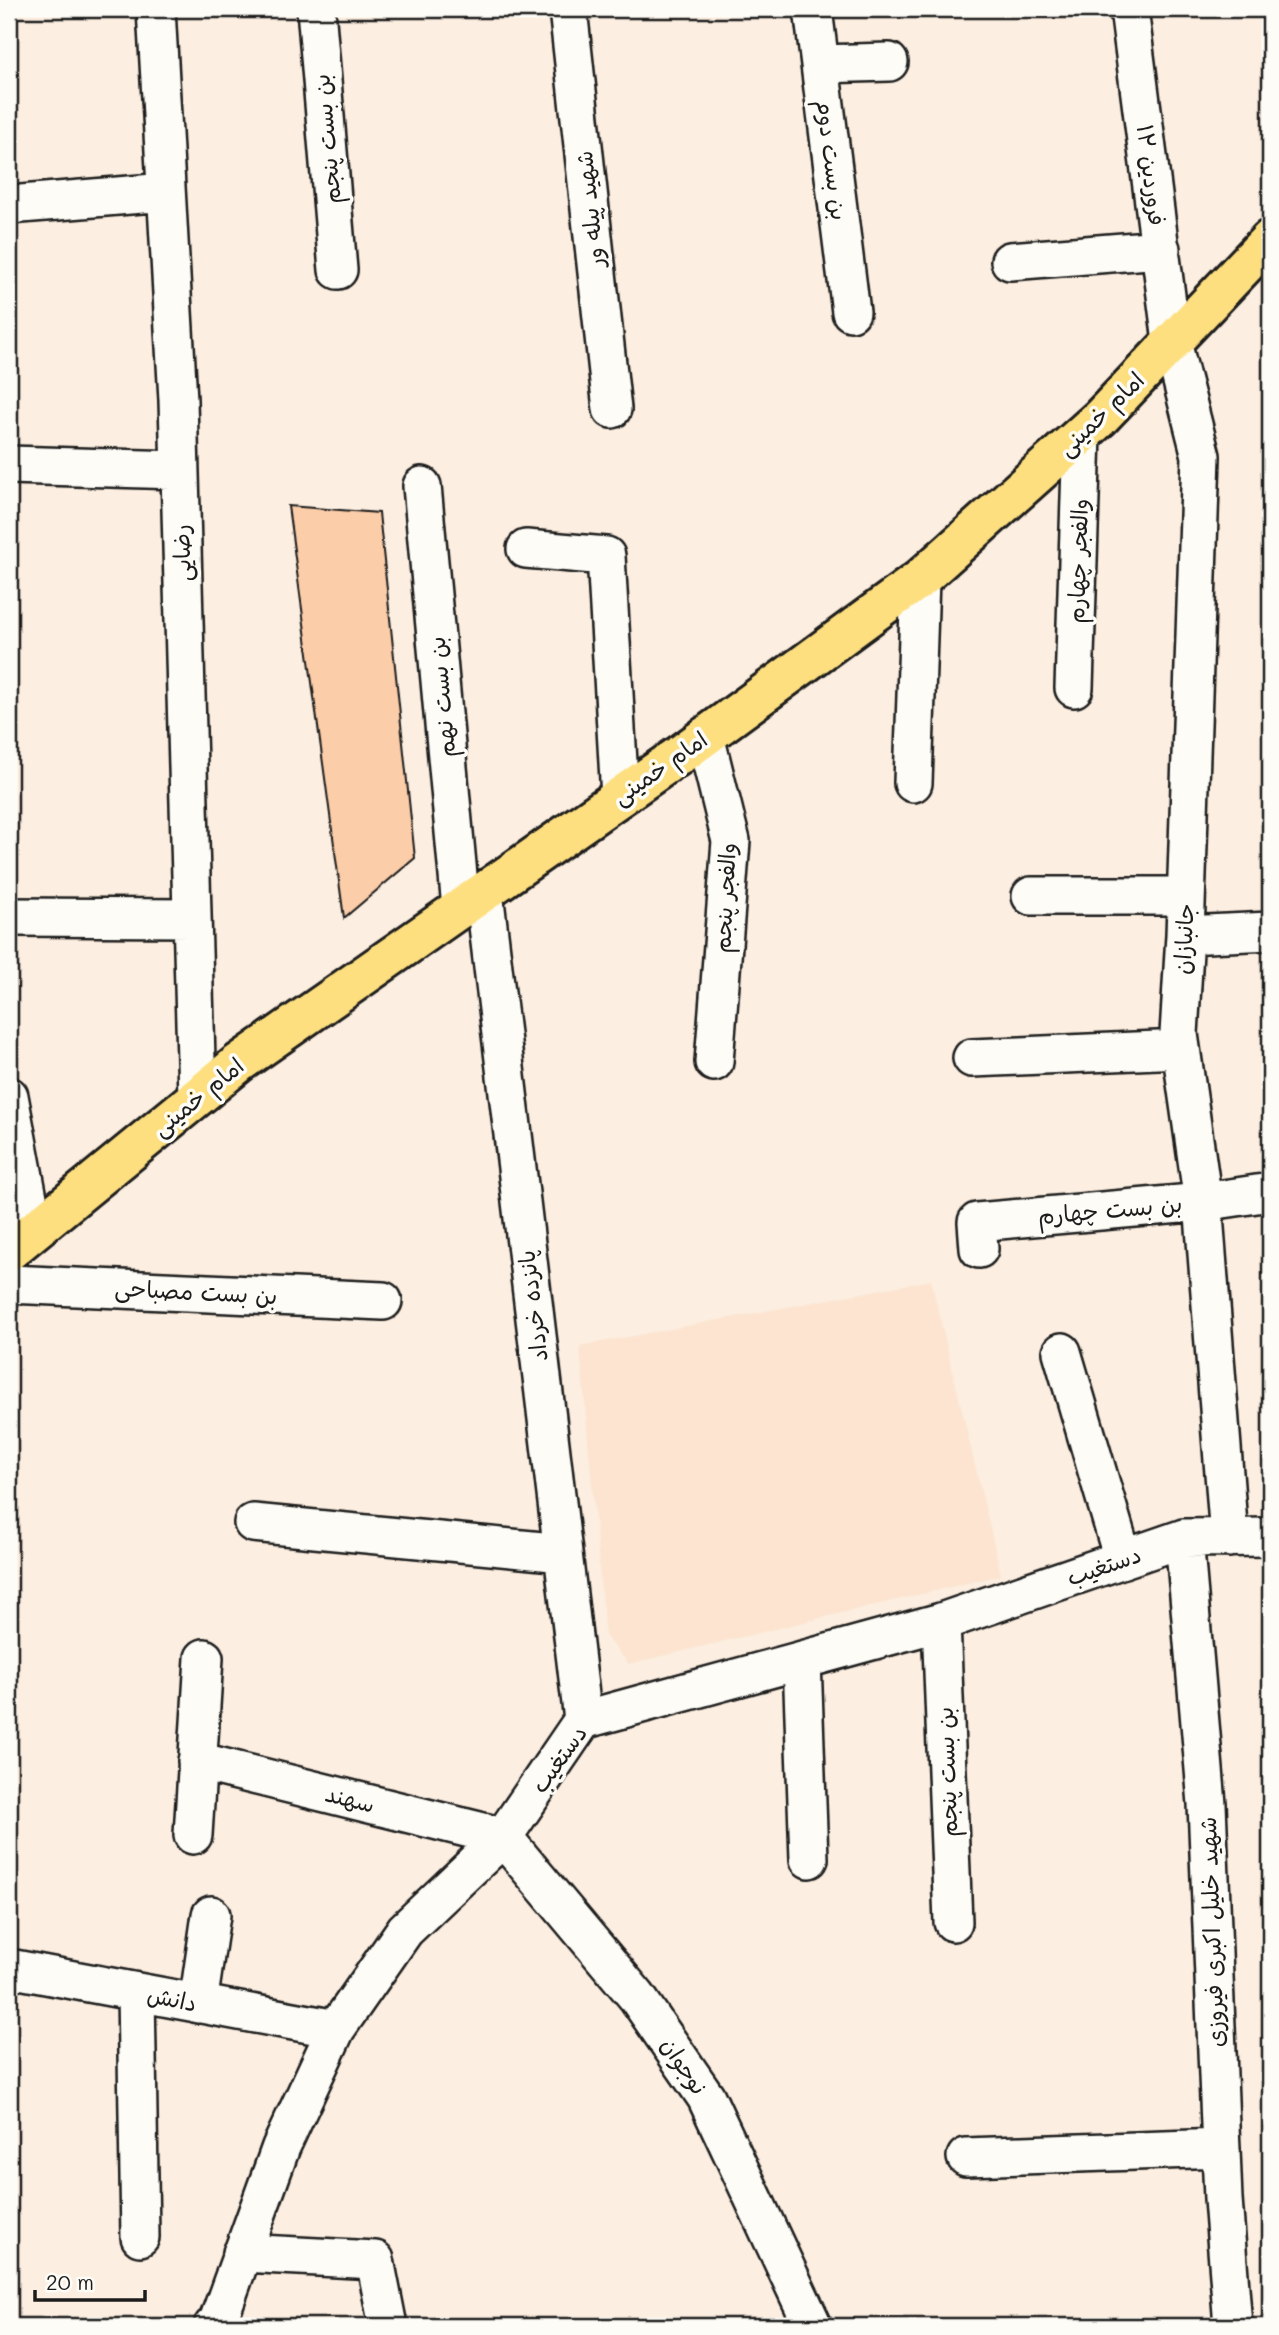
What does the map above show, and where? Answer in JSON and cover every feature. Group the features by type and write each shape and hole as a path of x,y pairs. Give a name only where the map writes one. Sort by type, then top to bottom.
{"main road":[{"name":"امام خمینی","path":"21,1240 240,1063 620,797 920,579 1082,434 1270,239"}],"street":[{"name":"رضایی","path":"156,9 179,470 197,1097"},
{"name":"بن بست پنجم","path":"316,9 338,270"},
{"name":"شهید پیله ور","path":"568,9 612,409"},
{"name":"بن بست دوم","path":"813,9 851,312"},
{"name":"۱۲ فروردین","path":"1129,9 1172,342"},
{"path":"820,64 889,62"},
{"path":"9,205 166,192"},
{"path":"1010,261 1161,249"},
{"name":"جانبازان","path":"1172,342 1201,456 1185,935 1179,1034 1203,1202 1229,1538"},
{"name":"والفجر چهارم","path":"1074,688 1082,434"},
{"path":"9,465 179,470"},
{"name":"بن بست نهم","path":"422,486 472,900"},
{"path":"526,549 606,556 620,797"},
{"path":"913,783 920,579"},
{"name":"والفجر پنجم","path":"705,736 731,841 714,1062"},
{"path":"1031,896 1186,896"},
{"name":"پانزده خرداد","path":"472,900 563,1553 583,1720"},
{"path":"9,917 192,918"},
{"path":"1185,935 1270,931"},
{"path":"972,1058 1181,1049"},
{"path":"9,1096 21,1240"},
{"name":"بن بست چهارم","path":"979,1249 977,1222 1203,1202 1270,1192"},
{"name":"بن بست مصباحی","path":"9,1284 383,1301"},
{"path":"1062,1352 1123,1559"},
{"path":"253,1523 563,1553"},
{"name":"دستغیب","path":"214,2326 217,2324 281,2147 336,2029 405,1930 503,1837 583,1720 941,1622 1184,1538 1270,1537"},
{"name":"شهید خلیل اکبری فیروزی","path":"1184,1538 1207,1804 1221,2148 1233,2326"},
{"name":"بن بست پنجم","path":"941,1622 953,1922"},
{"path":"193,1835 204,1658"},
{"path":"802,1660 809,1859"},
{"name":"سهند","path":"197,1761 503,1837"},
{"name":"نوجوان","path":"503,1837 637,1997 706,2097 813,2326"},
{"path":"198,2004 211,1915"},
{"name":"دانش","path":"9,1968 336,2029"},
{"path":"136,1992 139,2237"},
{"path":"966,2157 1221,2148"},
{"path":"242,2253 375,2260 388,2326"}],"shaded area":[{"path":"931,1280 1001,1575 629,1664 605,1636 580,1346"}],"building":[{"path":"288,506 379,513 415,858 344,918"}]}
